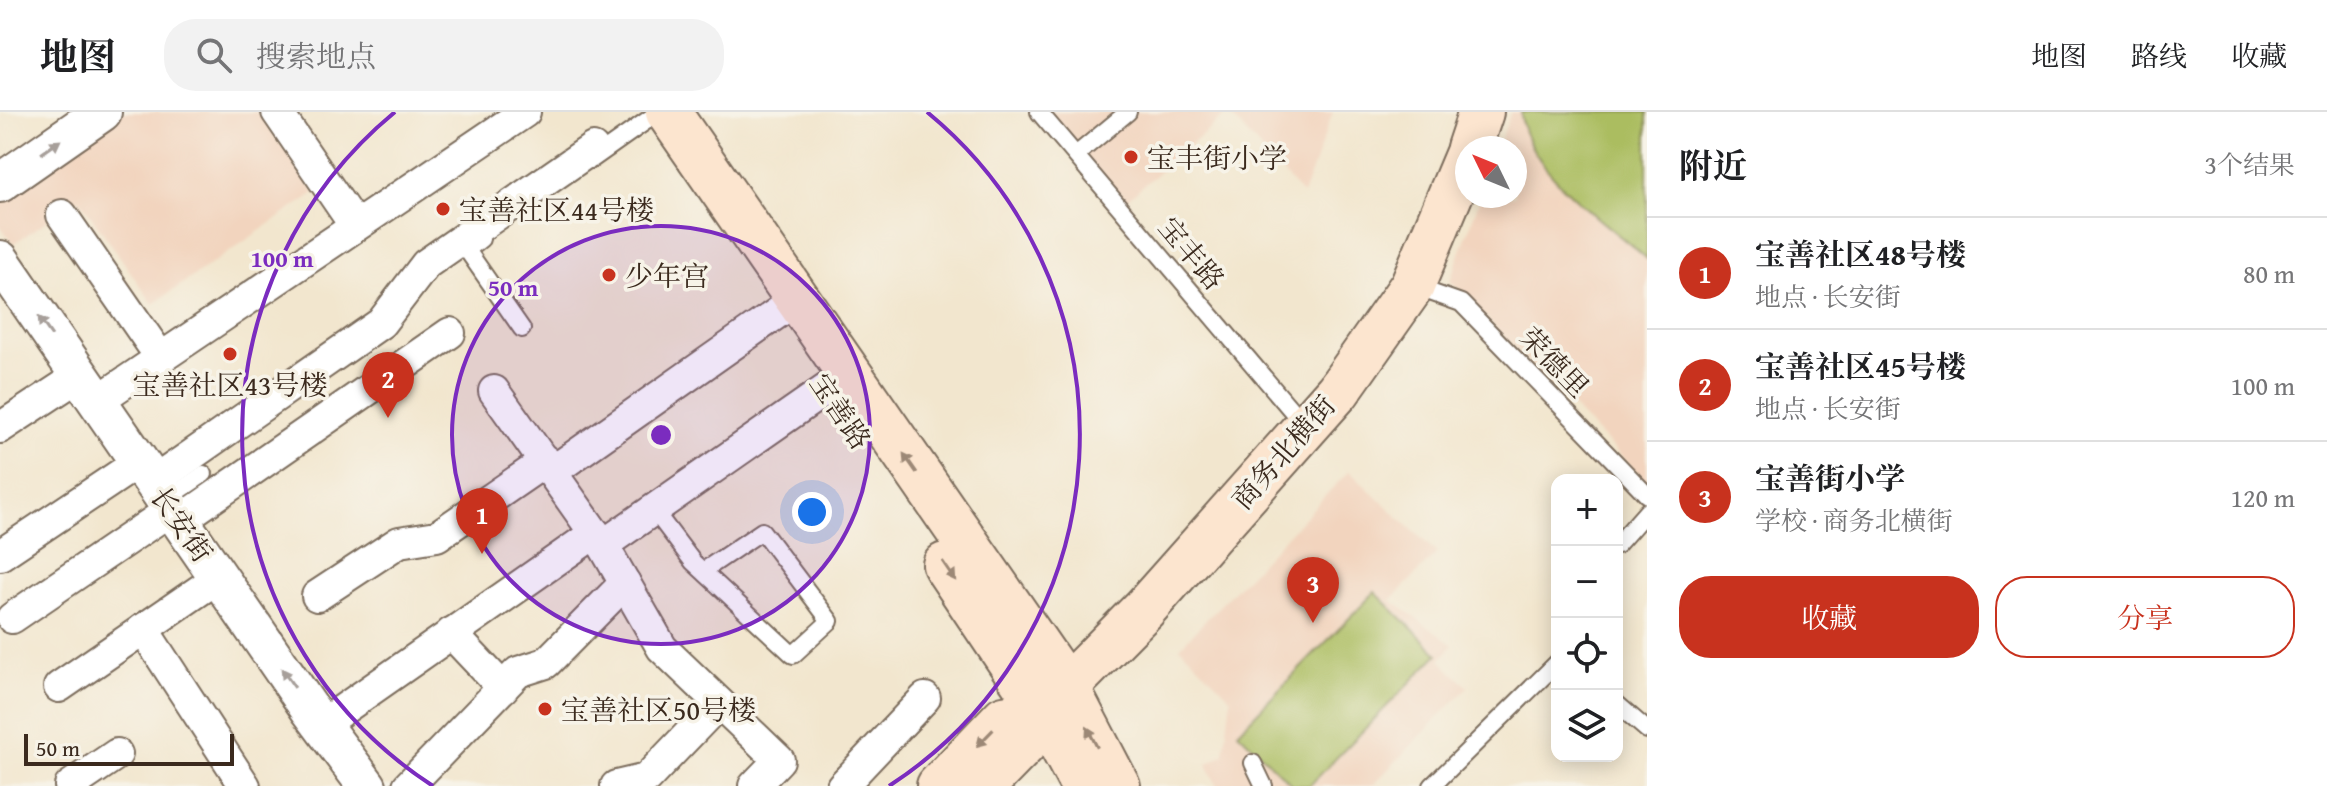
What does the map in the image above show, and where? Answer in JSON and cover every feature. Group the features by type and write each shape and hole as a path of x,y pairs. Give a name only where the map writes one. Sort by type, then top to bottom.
{"main road":[{"path":"1473,136 1481,112"},
{"name":"宝善路","path":"653,114 1055,699"},
{"name":"商务北横街","path":"983,786 1024,744 1055,699 1145,608 1338,391 1412,286 1455,184"},
{"path":"939,786 1004,718 1055,699"},
{"path":"1055,699 1083,786"},
{"path":"1055,699 1118,786"}],"street":[{"path":"0,183 102,112"},
{"path":"277,112 355,226"},
{"path":"0,428 161,358 525,112"},
{"path":"12,618 165,493 280,393 381,323 426,264 593,148"},
{"path":"62,215 161,358"},
{"name":"长安街","path":"0,260 165,493 321,725 367,786"},
{"path":"317,596 399,542 437,536 549,466 786,307"},
{"path":"0,555 165,493 307,432 450,333"},
{"path":"321,725 451,633 599,539 653,509 837,381"},
{"path":"494,391 599,539 662,648 779,760 754,786"},
{"path":"280,393 307,432"},
{"path":"59,687 219,577"},
{"path":"408,786 518,672 546,663 625,583"},
{"path":"143,629 245,786"},
{"path":"451,633 503,688"},
{"path":"845,785 925,698"},
{"path":"616,786 646,779 719,703"},
{"path":"70,786 117,754"}],"lane":[{"name":"宝丰路","path":"1039,112 1306,427"},
{"path":"1076,155 1128,112"},
{"path":"522,329 467,250 653,114"},
{"name":"荣德里","path":"1412,286 1461,303 1647,495"},
{"path":"165,493 204,474"},
{"path":"653,509 703,571 793,655 830,621 762,531 703,571"},
{"path":"1623,538 1647,511"},
{"path":"1432,786 1551,669"},
{"path":"1623,709 1647,730"},
{"path":"1253,763 1264,786"}],"shaded area":[{"path":"119,112 258,112 315,193 153,304 79,199 13,244 0,225 0,195"},
{"name":"宝丰街小学","path":"1048,112 1333,112 1303,195 1228,113 1124,202"},
{"path":"1511,112 1647,112 1647,483 1450,281 1477,208 1527,208 1527,136 1502,136"},
{"path":"1349,471 1437,553 1391,600 1453,645 1440,660 1468,687 1372,786 1217,786 1207,764 1224,754 1231,698 1180,647"}],"green space":[{"path":"1521,112 1647,112 1647,259 1590,212 1551,174 1525,133"},
{"path":"1375,592 1438,654 1309,786 1293,786 1238,732"}],"place":[{"name":"宝丰街小学","path":"1131,157"},
{"name":"宝善社区44号楼","path":"443,209"},
{"name":"少年宫","path":"609,275"},
{"name":"宝善社区43号楼","path":"230,354"},
{"name":"宝善社区45号楼","path":"388,418"},
{"name":"宝善社区48号楼","path":"482,554"},
{"name":"宝善街小学","path":"1313,623"},
{"name":"宝善社区50号楼","path":"545,709"}]}
